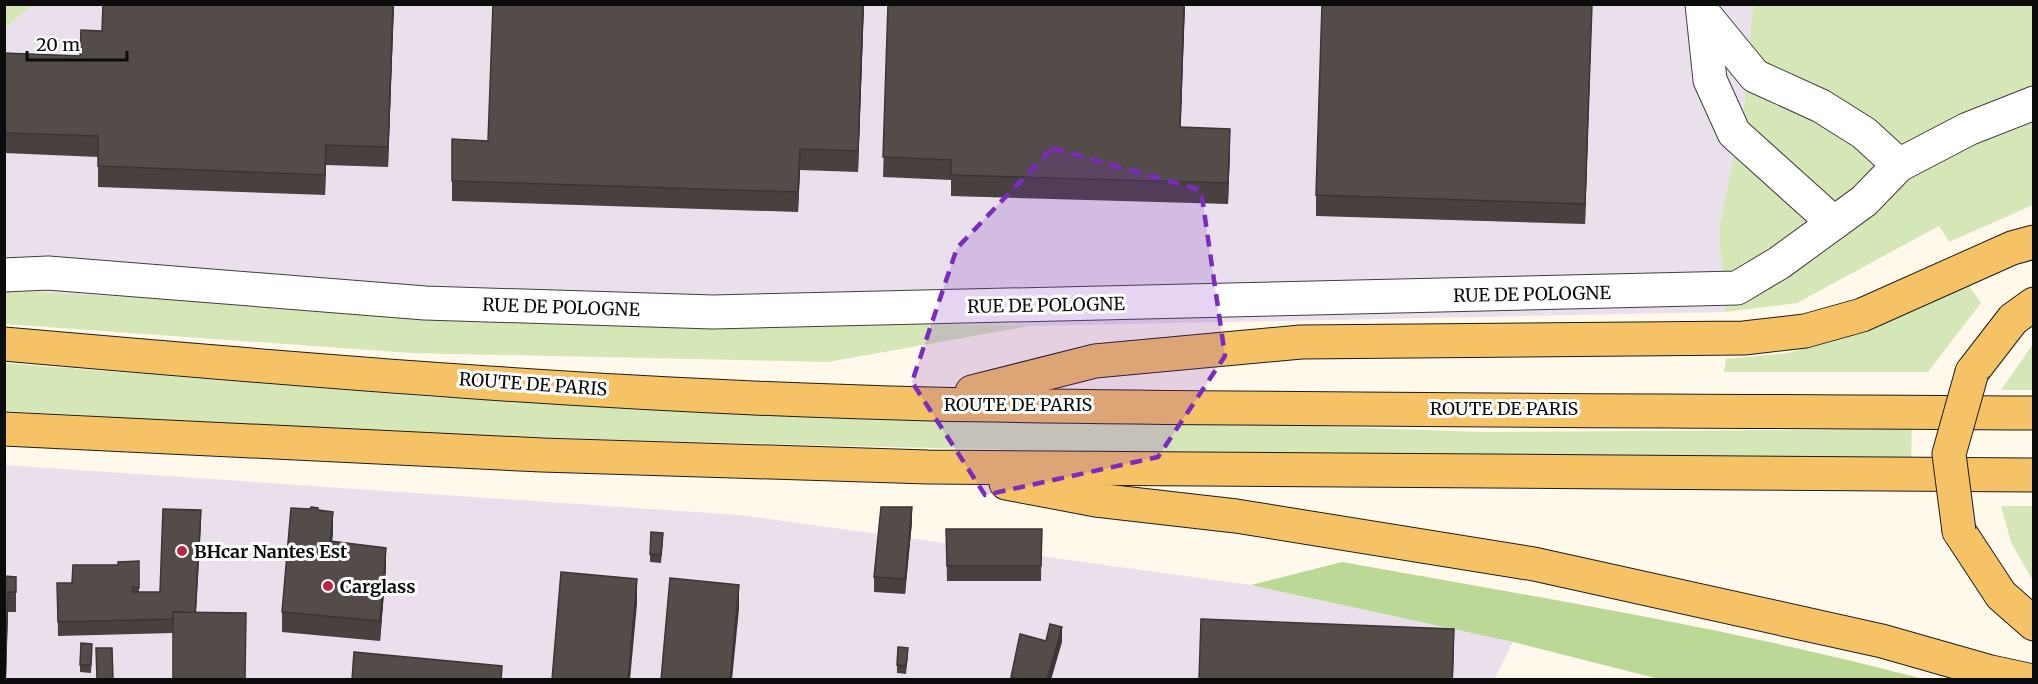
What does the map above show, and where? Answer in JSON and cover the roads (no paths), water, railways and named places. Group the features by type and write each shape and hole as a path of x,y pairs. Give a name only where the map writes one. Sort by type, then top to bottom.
{"main road":[{"path":"929,404 1095,361 1301,342 1744,338 1805,331 1862,315 2012,248 2034,242"},
{"path":"2034,304 2013,320 1972,372 1949,454 1959,531 2001,595 2034,624"},
{"name":"ROUTE DE PARIS","path":"4,344 192,361 644,392 929,404 2034,412"},
{"path":"4,429 542,455 928,467 2034,475"},
{"path":"928,467 1096,500 1236,516 1534,564 1882,641 1991,672 2028,680"}],"street":[{"path":"1703,9 1755,76 1821,106 1855,128 1899,165"},
{"path":"1703,9 1710,80 1734,133 1834,223"},
{"name":"RUE DE POLOGNE","path":"4,275 48,273 426,303 713,312 1737,288 1779,263 1864,201 1899,165 1968,129 2034,103"}],"place":[{"name":"BHcar Nantes Est","path":"182,551"},
{"name":"Carglass","path":"328,586"}]}
